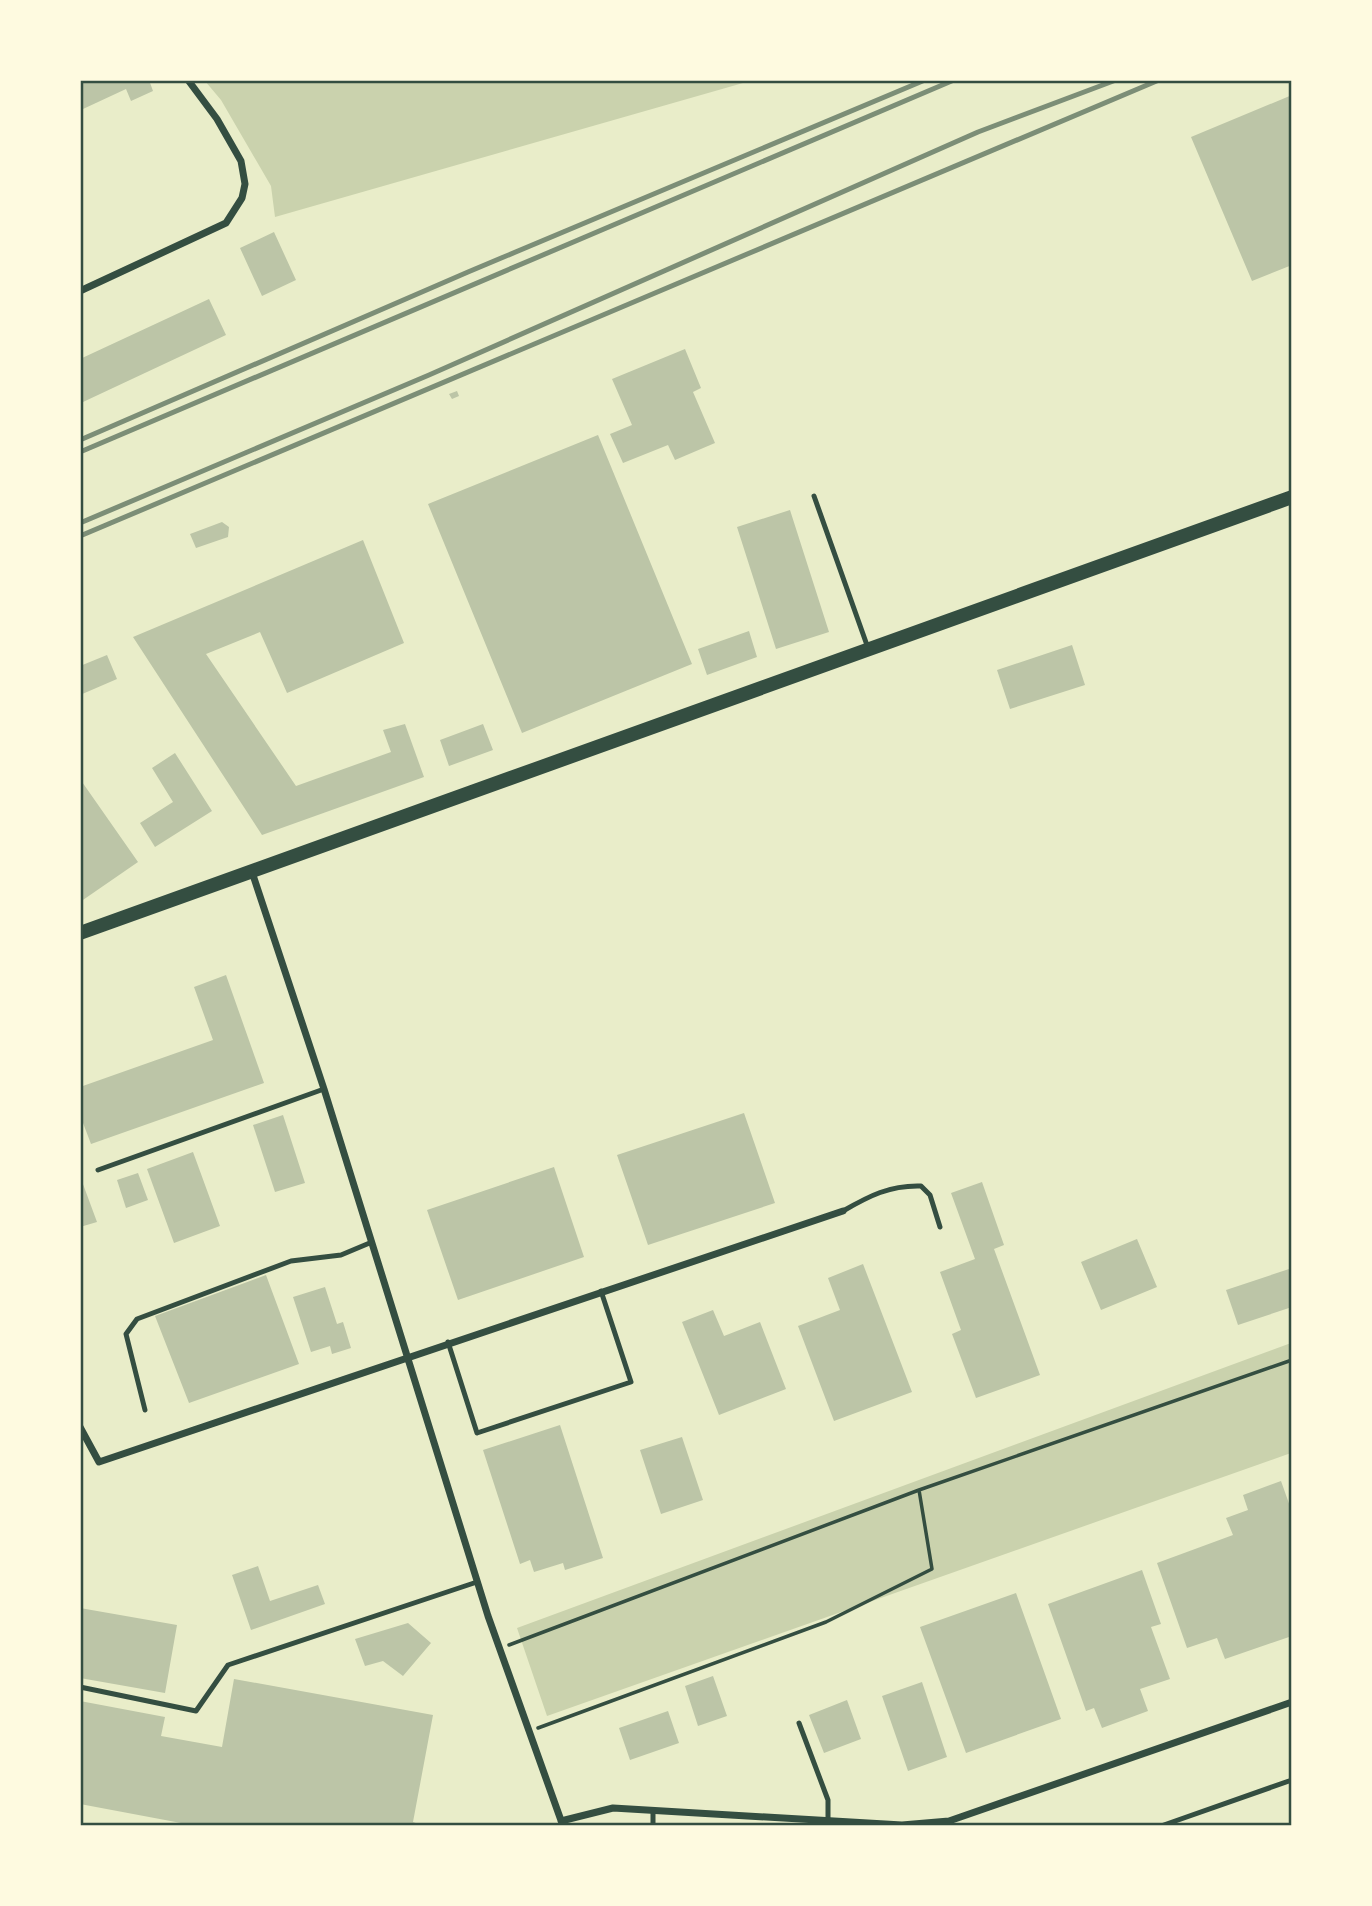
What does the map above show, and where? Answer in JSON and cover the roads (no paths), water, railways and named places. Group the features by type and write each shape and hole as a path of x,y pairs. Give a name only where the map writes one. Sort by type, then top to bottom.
{"main road":[{"path":"80,933 1292,498"}],"street":[{"path":"80,291 226,223 242,198 245,184 242,161 217,119 188,80"},
{"path":"252,872 324,1088 477,1582 562,1823 613,1808 902,1825 949,1821 1292,1702"},
{"path":"80,1427 99,1462 448,1342 843,1211"}],"lane":[{"path":"814,496 869,650"},
{"path":"98,1170 324,1088"},
{"path":"843,1211 874,1193 895,1186 921,1186 930,1195 940,1227"},
{"path":"145,1410 126,1335 137,1319 291,1261 341,1255 372,1241"},
{"path":"448,1342 477,1433 631,1382 601,1291"},
{"path":"80,1687 195,1711 228,1665 477,1582"},
{"path":"799,1723 828,1800 828,1821"},
{"path":"1161,1825 1292,1780"},
{"path":"653,1810 653,1825"}],"railway":[{"path":"80,440 468,272 925,80"},
{"path":"80,452 954,80"},
{"path":"80,523 429,375 978,132 1116,80"},
{"path":"80,536 1159,80"}]}
